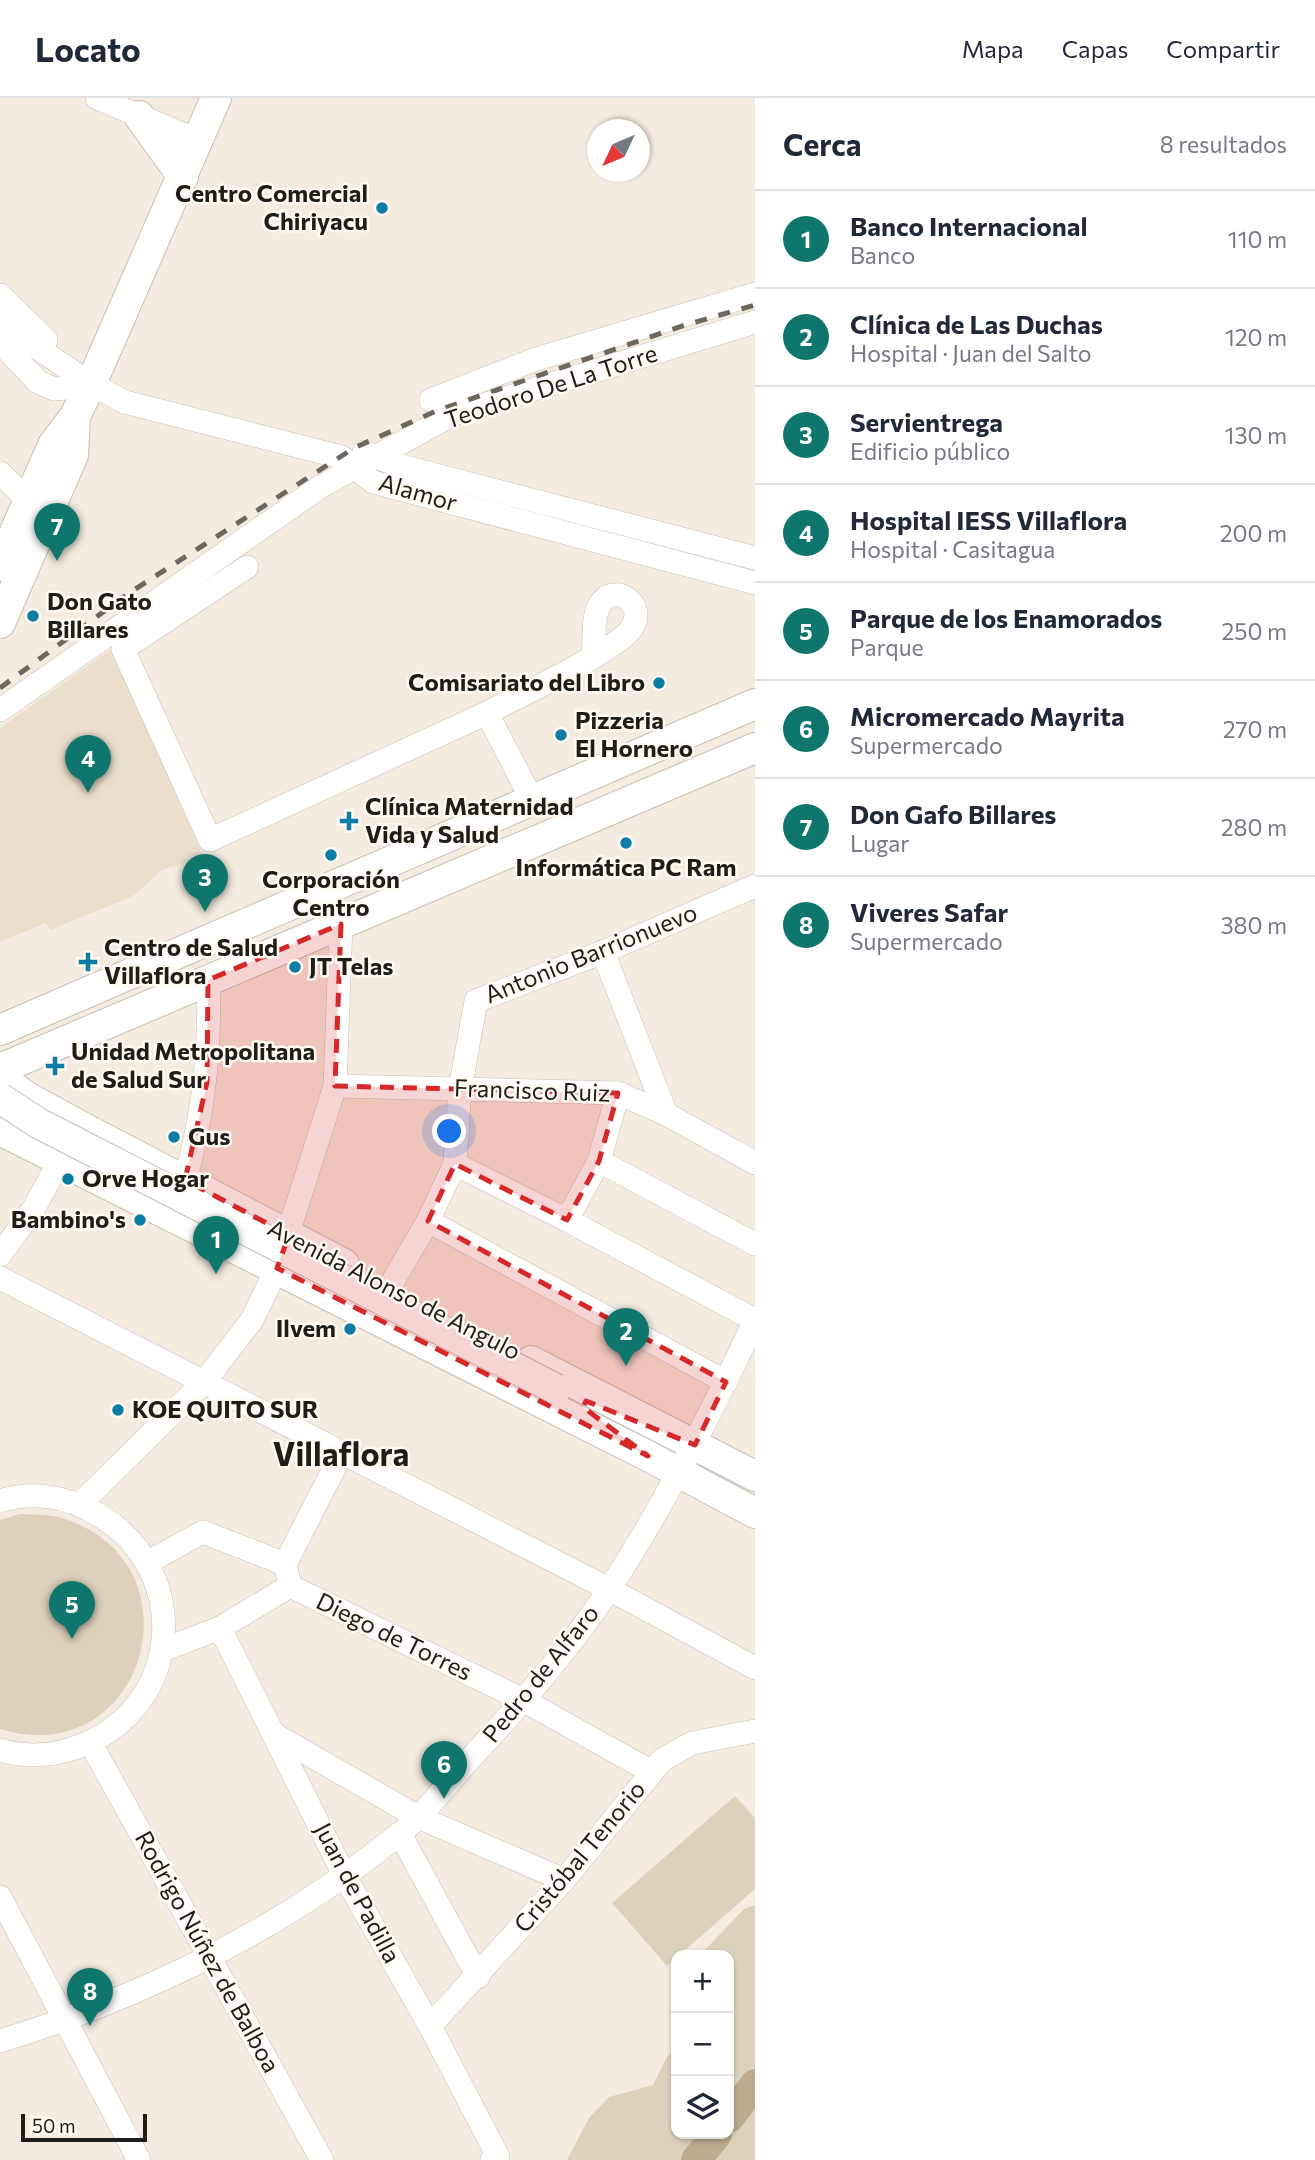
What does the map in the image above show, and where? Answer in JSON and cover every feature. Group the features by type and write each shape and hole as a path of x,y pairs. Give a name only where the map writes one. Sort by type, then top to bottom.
{"main road":[{"path":"0,566 53,445 75,416 91,384 216,98"},
{"path":"139,116 183,177"},
{"path":"0,623 74,455 75,416"},
{"path":"0,1030 755,704"},
{"path":"0,1069 755,748"},
{"name":"Avenida Alonso de Angulo","path":"0,1077 27,1097 755,1476"},
{"path":"0,1098 38,1123 560,1391 656,1426"},
{"name":"Avenida Alonso de Angulo","path":"0,1130 648,1456 755,1513"},
{"path":"560,1391 648,1456"}],"street":[{"path":"97,98 198,141"},
{"path":"431,400 536,359 755,294"},
{"path":"0,295 91,384"},
{"name":"Teodoro De La Torre","path":"0,710 362,461 454,414 755,322"},
{"path":"0,323 91,384"},
{"path":"0,342 38,382 54,389 91,384"},
{"name":"Alamor","path":"91,384 125,402 755,558"},
{"name":"Alamor","path":"362,461 373,482 755,583"},
{"path":"0,473 28,500"},
{"path":"247,567 123,649 210,840 487,713 593,654"},
{"path":"487,713 532,800"},
{"name":"Antonio Barrionuevo","path":"389,1287 428,1221 455,1164 460,1089 476,1001 603,952 755,886"},
{"path":"80,1504 204,1382 252,1320 277,1268 335,1086 341,924"},
{"path":"603,952 666,1114"},
{"path":"185,1180 199,1132 207,1082 211,1031 208,980"},
{"name":"Francisco Ruiz","path":"335,1086 618,1093 666,1114 755,1163"},
{"path":"567,1220 599,1161 618,1093"},
{"path":"599,1161 755,1244"},
{"path":"0,1255 34,1208 59,1162"},
{"path":"455,1164 755,1320"},
{"path":"428,1221 726,1382"},
{"path":"0,1278 341,1455 609,1589 755,1668"},
{"name":"Pedro de Alfaro","path":"0,2041 68,2020 210,1958 344,1875 400,1834 418,1817 523,1700 609,1589 680,1473 755,1320"},
{"path":"163,1650 220,1628 288,1575 341,1455"},
{"path":"0,1501 46,1496 80,1504 120,1527 148,1562 163,1605 163,1650 150,1689 125,1721 91,1744 51,1755 0,1750"},
{"name":"Diego de Torres","path":"148,1562 203,1532 523,1700 650,1771"},
{"name":"Juan de Padilla","path":"220,1628 344,1875 430,2026 495,2158"},
{"name":"Cristóbal Tenorio","path":"430,2026 478,1977 564,1880 650,1771 671,1754 692,1743 755,1731"},
{"path":"275,1735 418,1817 564,1880"},
{"name":"Rodrigo Núñez de Balboa","path":"91,1744 323,2160"},
{"path":"400,1834 478,1977"},
{"path":"0,1897 68,2020 139,2160"}],"highlighted area":[{"path":"341,924 335,1086 618,1093 599,1161 567,1220 455,1164 428,1221 726,1382 695,1445 586,1401 583,1407 648,1456 277,1268 289,1235 185,1180 207,1082 208,980"}],"shaded area":[{"path":"113,648 204,859 163,869 133,896 50,930 46,923 0,942 0,728"},
{"path":"20,1514 58,1517 104,1540 132,1574 143,1614 140,1655 122,1693 92,1721 51,1734 0,1729 0,1520"},
{"path":"735,1796 755,1818 755,1889 685,1950 671,1950 671,1962 667,1966 612,1903"},
{"path":"755,1905 755,2160 567,2160 589,2118 609,2097 653,2085 671,2053 671,2139 734,2139 734,1950 705,1950 744,1909"}],"waterway":[{"path":"734,2111 755,2084"},
{"path":"696,2160 713,2139"}],"railway":[{"path":"0,688 129,593 354,448 436,411 682,326 755,305"}],"place":[{"name":"Centro Comercial Chiriyacu","path":"382,208"},
{"name":"Don Gafo Billares","path":"57,561"},
{"name":"Don Gato Billares","path":"33,616"},
{"name":"Comisariato del Libro","path":"659,683"},
{"name":"Pizzeria El Hornero","path":"561,735"},
{"name":"Hospital IESS Villaflora","path":"88,793"},
{"name":"Clínica Maternidad Vida y Salud","path":"349,821"},
{"name":"Informática PC Ram","path":"626,843"},
{"name":"Corporación Centro","path":"331,855"},
{"name":"Servientrega","path":"205,912"},
{"name":"Centro de Salud Villaflora","path":"88,962"},
{"name":"JT Telas","path":"295,967"},
{"name":"Unidad Metropolitana de Salud Sur","path":"55,1066"},
{"name":"Gus","path":"174,1137"},
{"name":"Orve Hogar","path":"68,1179"},
{"name":"Bambino's","path":"140,1220"},
{"name":"Banco Internacional","path":"216,1274"},
{"name":"Ilvem","path":"350,1329"},
{"name":"Clínica de Las Duchas","path":"626,1366"},
{"name":"KOE QUITO SUR","path":"118,1410"},
{"name":"Parque de los Enamorados","path":"72,1639"},
{"name":"Micromercado Mayrita","path":"444,1799"},
{"name":"Viveres Safar","path":"90,2026"}],"district":[{"name":"Villaflora","path":"341,1455"}]}
